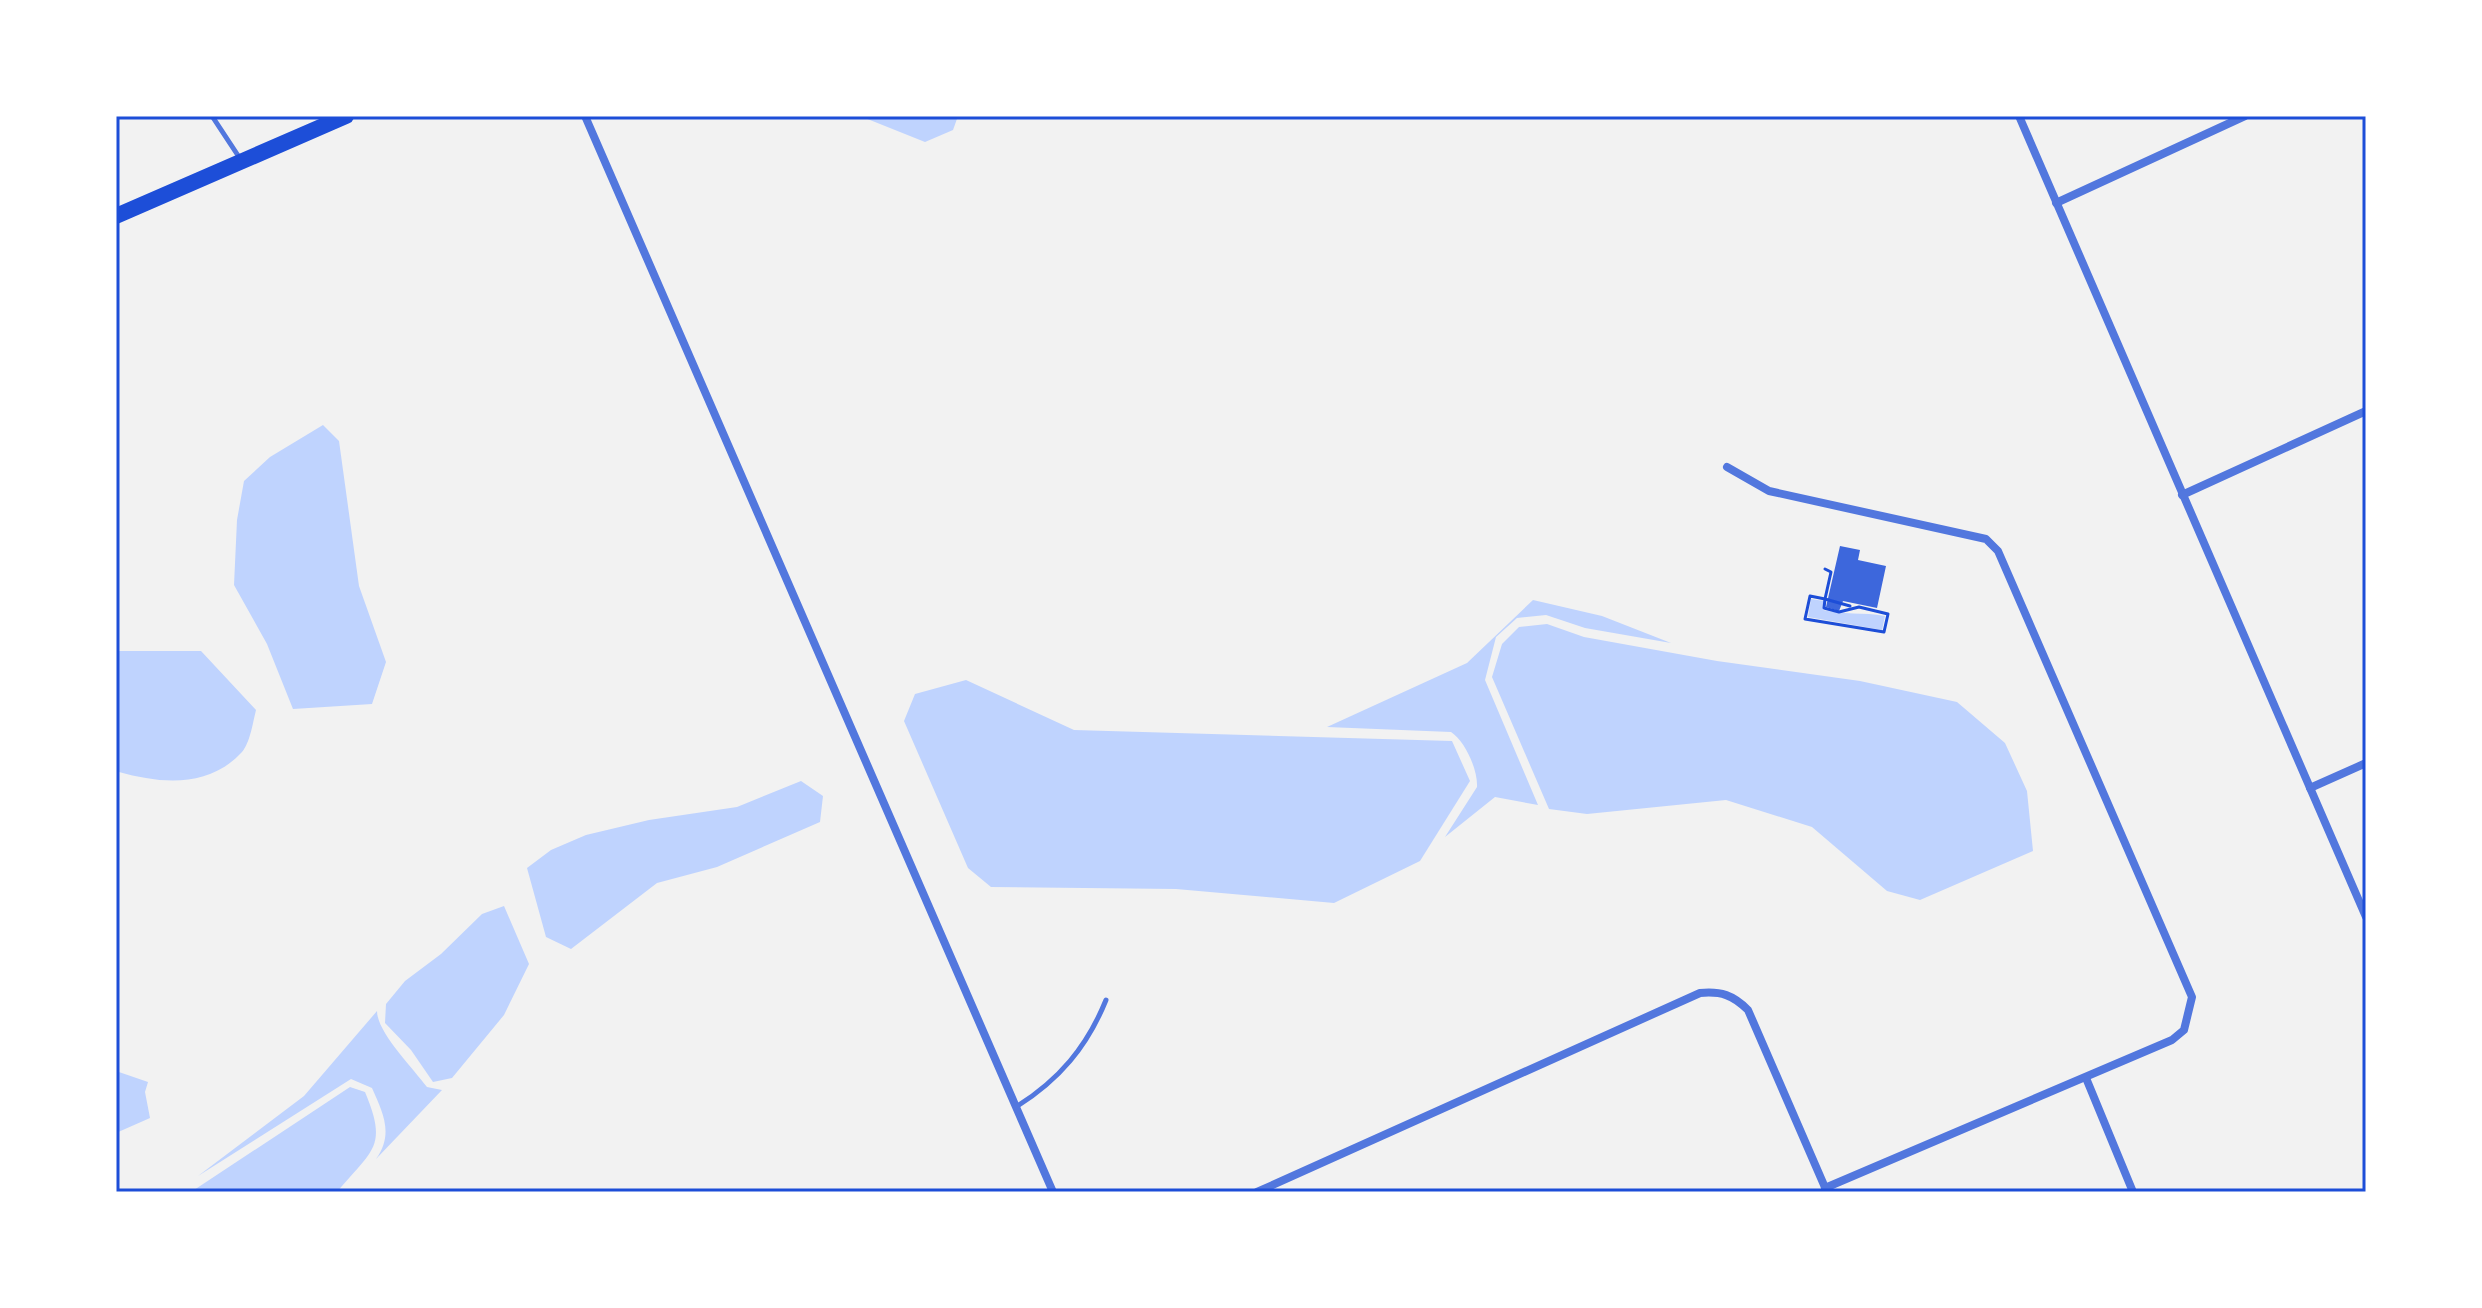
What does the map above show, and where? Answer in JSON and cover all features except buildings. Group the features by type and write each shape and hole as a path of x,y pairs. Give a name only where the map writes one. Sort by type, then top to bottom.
{"main road":[{"path":"116,216 346,116"}],"street":[{"path":"585,116 1053,1192"},
{"path":"2019,116 2366,917"},
{"path":"2056,203 2245,116"},
{"path":"2182,495 2366,411"},
{"path":"1257,1192 1700,993 1718,991 1735,998 1748,1010 1826,1190 2172,1040 2184,1030 2192,997 1998,551 1986,539 1769,491 1727,467"},
{"path":"2310,788 2366,763"},
{"path":"2086,1078 2133,1192"}],"lane":[{"path":"212,116 242,161"},
{"path":"1016,1107 1061,1072 1086,1043 1106,1000"}],"path":[{"path":"1825,569 1831,572 1824,608 1839,612 1852,606"},
{"path":"1810,596 1852,606 1888,614 1884,632 1805,619 1810,596"}],"water":[{"path":"860,116 958,116 953,130 925,142"},
{"path":"323,425 339,441 359,586 386,662 372,704 293,709 267,644 234,585 237,520 244,481 270,457"},
{"path":"1811,599 1824,601 1823,610 1885,616 1882,630 1808,617"},
{"path":"1533,600 1602,616 1671,643 1585,628 1546,615 1517,618 1496,637 1485,680 1538,805 1495,797 1445,837 1477,787 1470,756 1456,736 1451,732 1327,727 1467,663"},
{"path":"1547,624 1584,637 1717,661 1860,681 1957,702 2005,743 2027,791 2033,851 1920,900 1887,891 1812,827 1726,800 1587,814 1549,809 1492,677 1502,644 1519,627"},
{"path":"116,651 201,651 256,710 242,752 215,772 184,780 152,779 119,772 116,769"},
{"path":"966,680 1074,730 1452,741 1470,781 1420,861 1334,903 1176,889 991,887 968,868 904,721 915,694"},
{"path":"801,781 823,796 820,822 717,867 657,883 571,949 546,937 527,868 551,850 586,835 649,820 737,807"},
{"path":"504,906 529,964 504,1015 452,1078 433,1082 411,1050 385,1023 386,1004 405,981 441,954 482,914"},
{"path":"377,1011 389,1039 427,1087 442,1090 376,1159 385,1141 383,1115 372,1088 351,1079 198,1176 304,1096"},
{"path":"116,1071 148,1082 145,1092 150,1118 116,1133"},
{"path":"350,1087 365,1092 372,1110 376,1136 368,1156 337,1192 191,1192"}]}
